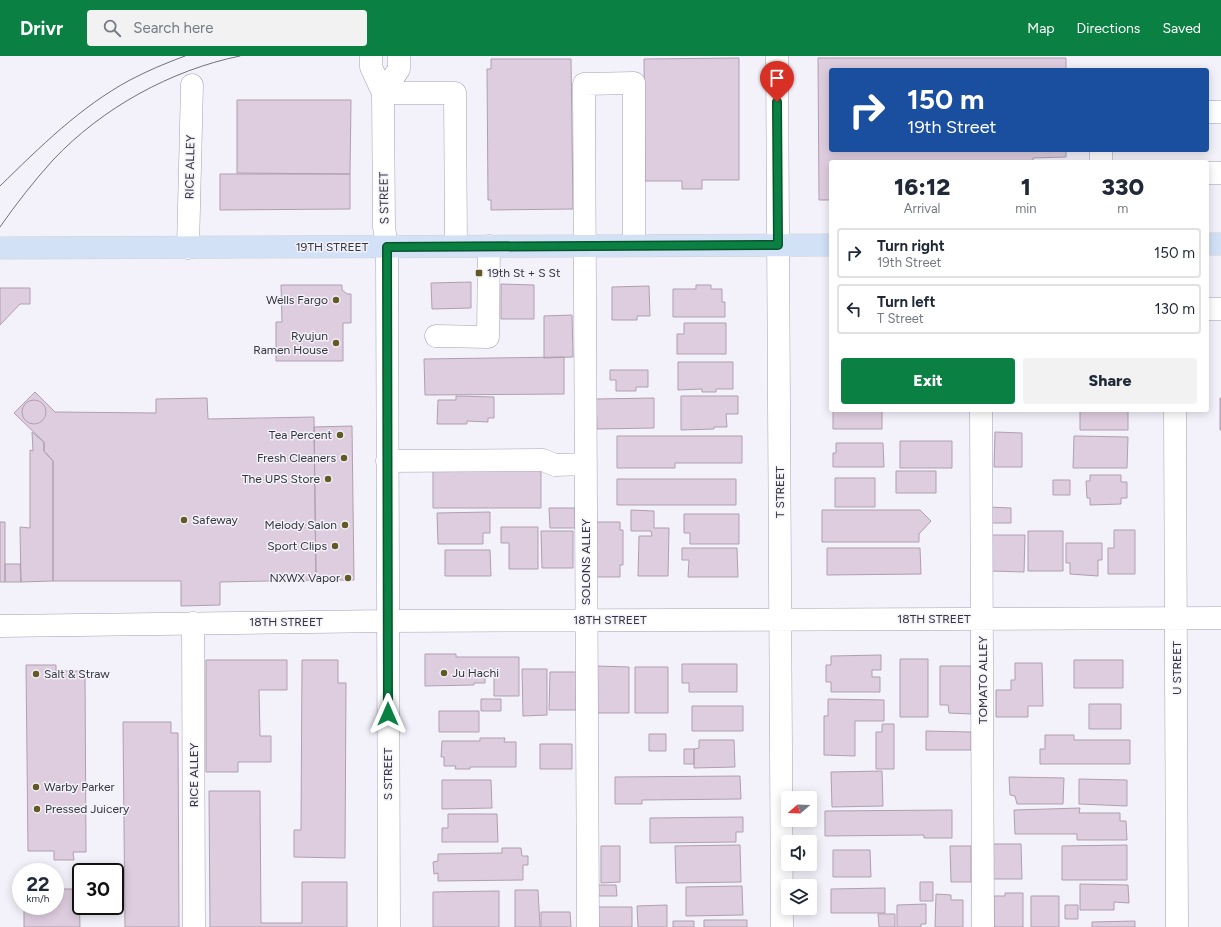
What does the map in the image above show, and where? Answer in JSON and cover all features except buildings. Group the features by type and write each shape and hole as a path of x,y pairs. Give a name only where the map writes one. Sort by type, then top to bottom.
{"main road":[{"path":"1209,244 1221,244"},
{"name":"19TH STREET","path":"0,248 829,245"}],"street":[{"name":"S STREET","path":"371,56 371,67 383,93 384,227 387,247 389,927"},
{"path":"383,93 399,68 399,56"},
{"name":"T STREET","path":"777,56 782,927"},
{"name":"SOLONS ALLEY","path":"588,927 584,84 634,83 634,245"},
{"name":"RICE ALLEY","path":"188,248 192,85"},
{"path":"383,93 455,93 456,246"},
{"path":"1209,112 1221,112"},
{"path":"1209,173 1221,173"},
{"path":"436,336 488,336 489,246"},
{"path":"1209,309 1221,309"},
{"name":"TOMATO ALLEY","path":"981,412 983,927"},
{"name":"U STREET","path":"1175,412 1177,927"},
{"path":"387,461 543,460 555,465 586,464"},
{"name":"18TH STREET","path":"0,626 388,621 1221,618"},
{"name":"RICE ALLEY","path":"193,623 194,927"}],"tram line":[{"path":"0,186 61,128 94,102 136,77 185,56"},
{"path":"0,227 25,193 53,160 72,141 93,124 116,108 163,81 214,62 240,56"}],"place":[{"name":"19th St + S St","path":"479,273"},
{"name":"Wells Fargo","path":"336,300"},
{"name":"Ryujun Ramen House","path":"336,343"},
{"name":"Tea Percent","path":"340,435"},
{"name":"Fresh Cleaners","path":"344,458"},
{"name":"The UPS Store","path":"328,479"},
{"name":"Safeway","path":"184,520"},
{"name":"Melody Salon","path":"345,525"},
{"name":"Sport Clips","path":"335,546"},
{"name":"NXWX Vapor","path":"348,578"},
{"name":"Ju Hachi","path":"444,673"},
{"name":"Salt & Straw","path":"36,674"},
{"name":"Warby Parker","path":"36,787"},
{"name":"Pressed Juicery","path":"37,809"}],"route":[{"path":"388,714 387,247 778,245 777,102"}]}
